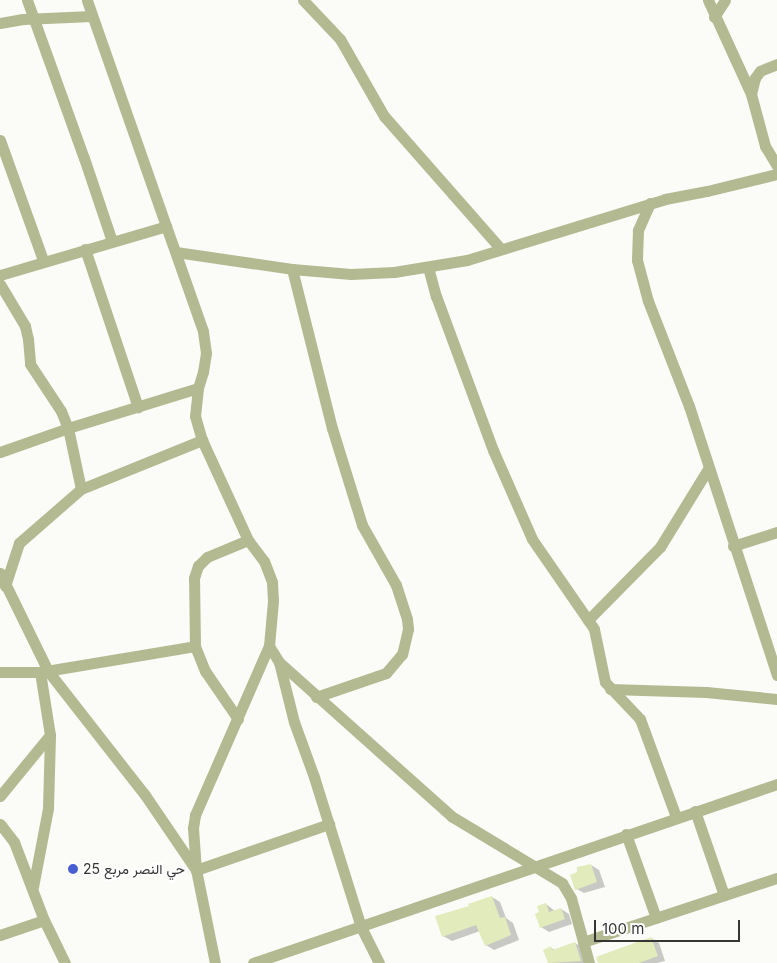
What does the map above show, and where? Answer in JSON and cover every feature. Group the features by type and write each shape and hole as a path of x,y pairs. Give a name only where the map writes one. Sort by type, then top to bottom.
{"street":[{"path":"27,0 112,241"},
{"path":"87,0 204,330 206,353 198,388 195,416 202,440 248,540 264,561 272,582 269,646 195,815 193,828 196,870 215,963"},
{"path":"303,0 340,39 384,116 501,249"},
{"path":"708,0 714,17 727,39 751,94 765,146 777,166"},
{"path":"714,17 725,0"},
{"path":"0,23 23,19 92,16"},
{"path":"751,94 755,78 760,72 777,64"},
{"path":"0,140 43,260"},
{"path":"176,252 292,269 351,274 394,272 467,260 650,203 777,174"},
{"path":"650,203 638,230 636,260 648,301 689,406 733,546 777,675"},
{"path":"0,275 43,260 166,226"},
{"path":"85,248 138,407"},
{"path":"428,267 436,296 493,450 532,539 588,620 598,640 603,673 610,689 640,719 676,817"},
{"path":"292,269 332,428 362,524 396,585 407,619 408,629 402,654 386,674 316,696"},
{"path":"0,284 25,326 30,364 61,412 68,428 81,489"},
{"path":"0,452 68,428 198,388"},
{"path":"5,586 19,543 81,489 202,440"},
{"path":"588,620 660,547 708,469"},
{"path":"733,546 777,532"},
{"path":"238,719 205,672 195,646 194,578 198,566 207,557 248,540"},
{"path":"0,573 44,671 145,795 196,870"},
{"path":"0,672 44,671 195,646"},
{"path":"269,646 279,662 451,816 562,883 568,890 589,963"},
{"path":"279,662 294,722 361,926 379,963"},
{"path":"33,887 48,808 50,735 44,671"},
{"path":"610,689 706,692 777,699"},
{"path":"0,796 50,735"},
{"path":"253,963 777,784"},
{"path":"695,811 724,895"},
{"path":"0,824 14,842 33,887 44,920 65,963"},
{"path":"196,870 329,824"},
{"path":"626,834 656,918"},
{"path":"583,942 777,878"},
{"path":"0,935 44,920"}],"building":[{"path":"591,864 597,882 575,890 570,875 577,872 577,867"},
{"path":"492,896 500,918 505,917 511,935 485,946 476,925 442,937 435,916 469,906 468,904"},
{"path":"546,903 549,912 561,908 565,919 540,928 535,914 539,912 537,906"},
{"path":"651,937 658,956 639,963 598,963 596,957"},
{"path":"575,942 581,961 548,963 543,950 551,946 552,950"}],"place":[{"name":"حي النصر مربع 25","path":"73,869"}]}
